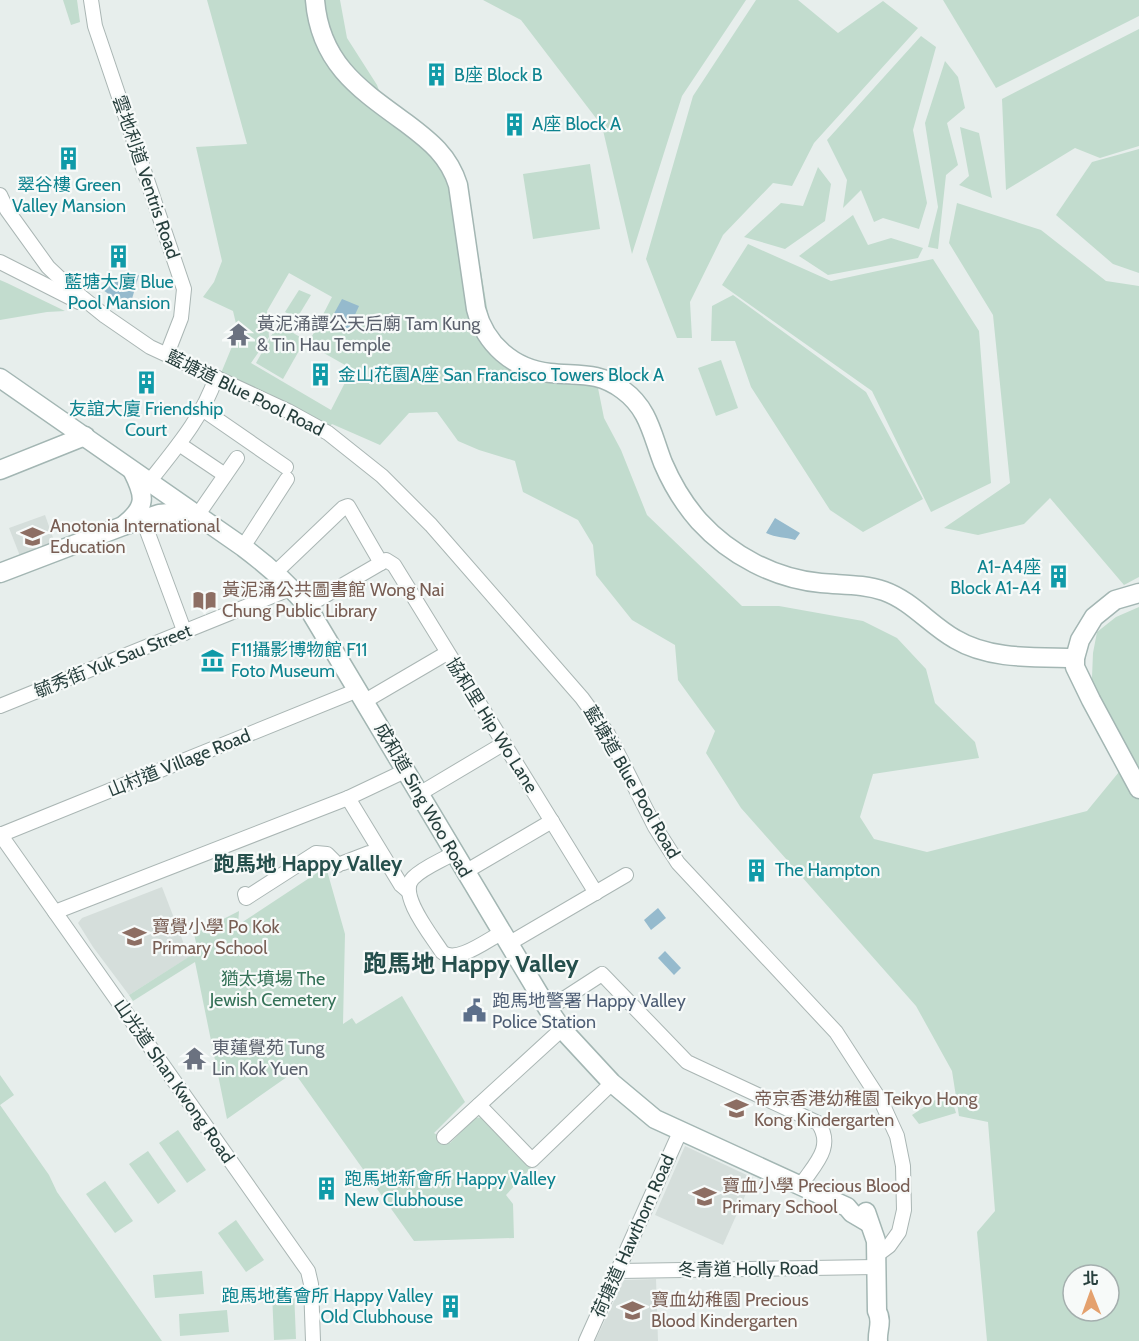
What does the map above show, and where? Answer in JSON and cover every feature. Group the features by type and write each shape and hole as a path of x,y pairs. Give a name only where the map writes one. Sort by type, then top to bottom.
{"street":[{"name":"雲地利道 Ventris Road","path":"91,0 95,26 184,289 181,318 167,354"},
{"path":"315,0 322,37 342,72 364,92 434,145 451,166 458,185 476,309 485,333 510,359 529,369 598,377 618,386 631,396 646,414 664,465 686,504 710,532 742,557 796,579 860,585 881,590 900,598 943,631 966,645 990,652 1075,658"},
{"name":"藍塘道 Blue Pool Road","path":"0,195 7,210 48,267 68,286 139,341 288,411 328,433 364,461 409,501 574,689 597,718 616,749 655,827 678,863 836,1032 882,1103 897,1136 903,1166 904,1210 899,1232 877,1261"},
{"name":"藍塘道 Blue Pool Road","path":"0,262 105,316"},
{"path":"149,482 179,444 202,409 216,377"},
{"name":"成和道 Sing Woo Road","path":"0,378 243,547 276,572 292,588 307,606 548,1009 562,1029 612,1083 655,1119 680,1132 847,1207 855,1207 866,1212 876,1241 877,1261"},
{"path":"202,409 287,473 243,547"},
{"path":"0,470 85,436"},
{"path":"179,444 225,475"},
{"path":"0,573 159,514 193,514 237,458"},
{"path":"123,526 138,513 142,501 142,490 132,470"},
{"name":"協和里 Hip Wo Lane","path":"276,572 343,508 348,506 384,561 394,565 596,893"},
{"path":"143,520 185,633"},
{"path":"307,606 384,561"},
{"name":"毓秀街 Yuk Sau Street","path":"0,706 292,588"},
{"path":"1139,593 1115,600 1094,617 1080,640 1075,658 1075,667 1091,700 1139,789"},
{"name":"山村道 Village Road","path":"0,835 361,696 447,653"},
{"path":"419,794 503,744"},
{"path":"55,912 348,798 405,771"},
{"path":"348,798 401,885 408,891"},
{"path":"465,872 552,821"},
{"name":"山光道 Shan Kwong Road","path":"0,835 308,1271 313,1341"},
{"path":"245,894 246,898 316,854 327,854 340,864 369,853"},
{"path":"454,853 414,878 408,891 409,898 446,956 459,956 504,938 596,893 626,875"},
{"path":"548,1009 602,974 687,1062 818,1124 824,1131 825,1141 822,1154 801,1185"},
{"path":"444,1137 562,1029"},
{"path":"479,1105 532,1160 612,1083"},
{"name":"荷塘道 Hawthorn Road","path":"586,1341 680,1132"},
{"path":"877,1261 877,1311 880,1316 881,1331 878,1339"},
{"name":"冬青道 Holly Road","path":"619,1271 877,1261"}],"shaded area":[{"name":"Anotonia International Education","path":"45,515 55,543 20,556 9,528"},
{"name":"寶覺小學 Po Kok Primary School","path":"162,887 189,957 129,995 78,923 82,918"},
{"name":"寶血小學 Precious Blood Primary School","path":"685,1146 753,1178 723,1245 655,1215"},
{"name":"寶血幼稚園 Precious Blood Kindergarten","path":"656,1279 658,1341 595,1341 624,1280"}],"green space":[{"path":"63,0 77,0 80,22 71,25"},
{"path":"207,0 340,0 347,38 377,85 384,104 468,194 492,337 548,372 595,373 604,418 621,450 647,515 742,606 779,606 863,621 897,638 926,669 935,703 975,742 979,758 873,774 860,817 874,839 927,852 1087,811 1119,772 1091,702 1093,653 1097,632 1116,617 1139,607 1139,1341 987,1341 977,1232 995,1211 988,1122 959,1116 952,1071 916,1006 741,808 706,753 715,731 678,680 675,645 632,620 596,575 593,545 578,520 523,492 515,461 458,441 437,412 409,413 380,445 332,424 326,430 219,378 238,332 233,311 203,297 214,282 222,261 196,147 247,144","holes":["289,273 332,297 308,344 352,369 331,410 251,363 269,337 267,311"]},
{"path":"483,0 746,0 682,96 632,254 602,126 521,20"},
{"path":"756,0 798,0 838,33 883,1 918,28 814,143 792,186 773,183 723,235 690,302 692,338 677,338 646,259 693,96"},
{"path":"943,0 1139,0 1139,16 996,88"},
{"path":"1139,29 1139,146 1100,158 1075,148 1006,190 1002,99"},
{"path":"921,36 936,47 913,130 927,203 919,229 883,218 874,222 861,190 843,208 847,180 827,140"},
{"path":"945,61 958,77 965,108 947,123 958,165 946,175 938,249 928,247 938,207 925,123"},
{"path":"960,127 979,133 992,198 959,185 969,176"},
{"path":"1139,149 1139,273 1113,264 1056,215 1092,162"},
{"path":"590,164 600,229 533,239 523,174"},
{"path":"818,167 831,184 825,221 785,249 744,237 781,203 803,206"},
{"path":"957,203 1041,230 1106,281 1139,286 1139,577 1124,585 1050,498 1024,524 978,535 944,528 1010,483 993,315 949,243"},
{"path":"853,215 868,245 891,238 923,248 918,258 828,275 799,256"},
{"path":"748,244 831,281 933,259 979,331 991,483 931,512 872,391 722,285"},
{"path":"0,280 65,311 0,320"},
{"path":"299,290 311,295 297,318 285,312"},
{"path":"733,295 866,392 923,499 863,532 830,510 751,387 735,341 711,341 712,306"},
{"path":"278,324 305,340 283,379 256,363"},
{"path":"721,360 738,408 716,416 698,368"},
{"name":"猶太墳場 The Jewish Cemetery","path":"326,867 345,934 343,1024 352,1018 356,1024 402,996 465,1102 434,1133 450,1143 475,1118 483,1117 532,1167 506,1195 513,1204 514,1238 414,1241 294,1072 227,1119 195,962 133,1001 129,995 198,951 194,934 239,911 238,925"},
{"path":"0,1075 14,1095 0,1105"},
{"path":"949,1091 956,1113 919,1124 912,1115"},
{"path":"0,1105 49,1175 57,1192 162,1341 0,1341"},
{"path":"178,1130 206,1170 187,1183 159,1143"},
{"path":"148,1151 176,1191 158,1204 129,1164"},
{"path":"105,1181 133,1221 115,1233 86,1194"},
{"path":"236,1220 264,1260 246,1272 218,1233"},
{"path":"202,1271 204,1294 155,1298 153,1275"},
{"path":"294,1291 296,1339 274,1340 272,1292"},
{"path":"227,1310 229,1332 180,1336 179,1314"}],"water":[{"path":"139,275 129,309 99,287"},
{"path":"342,299 359,306 348,330 330,321"},
{"path":"775,518 800,533 795,540 766,533"},
{"path":"658,908 666,918 651,930 644,920"},
{"path":"665,951 681,968 674,975 658,958"}],"place":[{"name":"B座 Block B","path":"436,75"},
{"name":"A座 Block A","path":"514,124"},
{"name":"翠谷樓 Green Valley Mansion","path":"69,159"},
{"name":"藍塘大廈 Blue Pool Mansion","path":"119,256"},
{"name":"黃泥涌譚公天后廟 Tam Kung & Tin Hau Temple","path":"239,334"},
{"name":"金山花園A座 San Francisco Towers Block A","path":"320,375"},
{"name":"友誼大廈 Friendship Court","path":"146,383"},
{"name":"Anotonia International Education","path":"32,536"},
{"name":"A1-A4座 Block A1-A4","path":"1059,577"},
{"name":"黃泥涌公共圖書館 Wong Nai Chung Public Library","path":"204,600"},
{"name":"F11攝影博物館 F11 Foto Museum","path":"213,660"},
{"name":"The Hampton","path":"757,870"},
{"name":"寶覺小學 Po Kok Primary School","path":"134,937"},
{"name":"跑馬地警署 Happy Valley Police Station","path":"474,1011"},
{"name":"東蓮覺苑 Tung Lin Kok Yuen","path":"194,1058"},
{"name":"帝京香港幼稚園 Teikyo Hong Kong Kindergarten","path":"736,1109"},
{"name":"跑馬地新會所 Happy Valley New Clubhouse","path":"326,1189"},
{"name":"寶血小學 Precious Blood Primary School","path":"704,1196"},
{"name":"跑馬地舊會所 Happy Valley Old Clubhouse","path":"451,1306"},
{"name":"寶血幼稚園 Precious Blood Kindergarten","path":"633,1310"}],"district":[{"name":"跑馬地 Happy Valley","path":"308,863"},
{"name":"跑馬地 Happy Valley","path":"471,963"}]}
